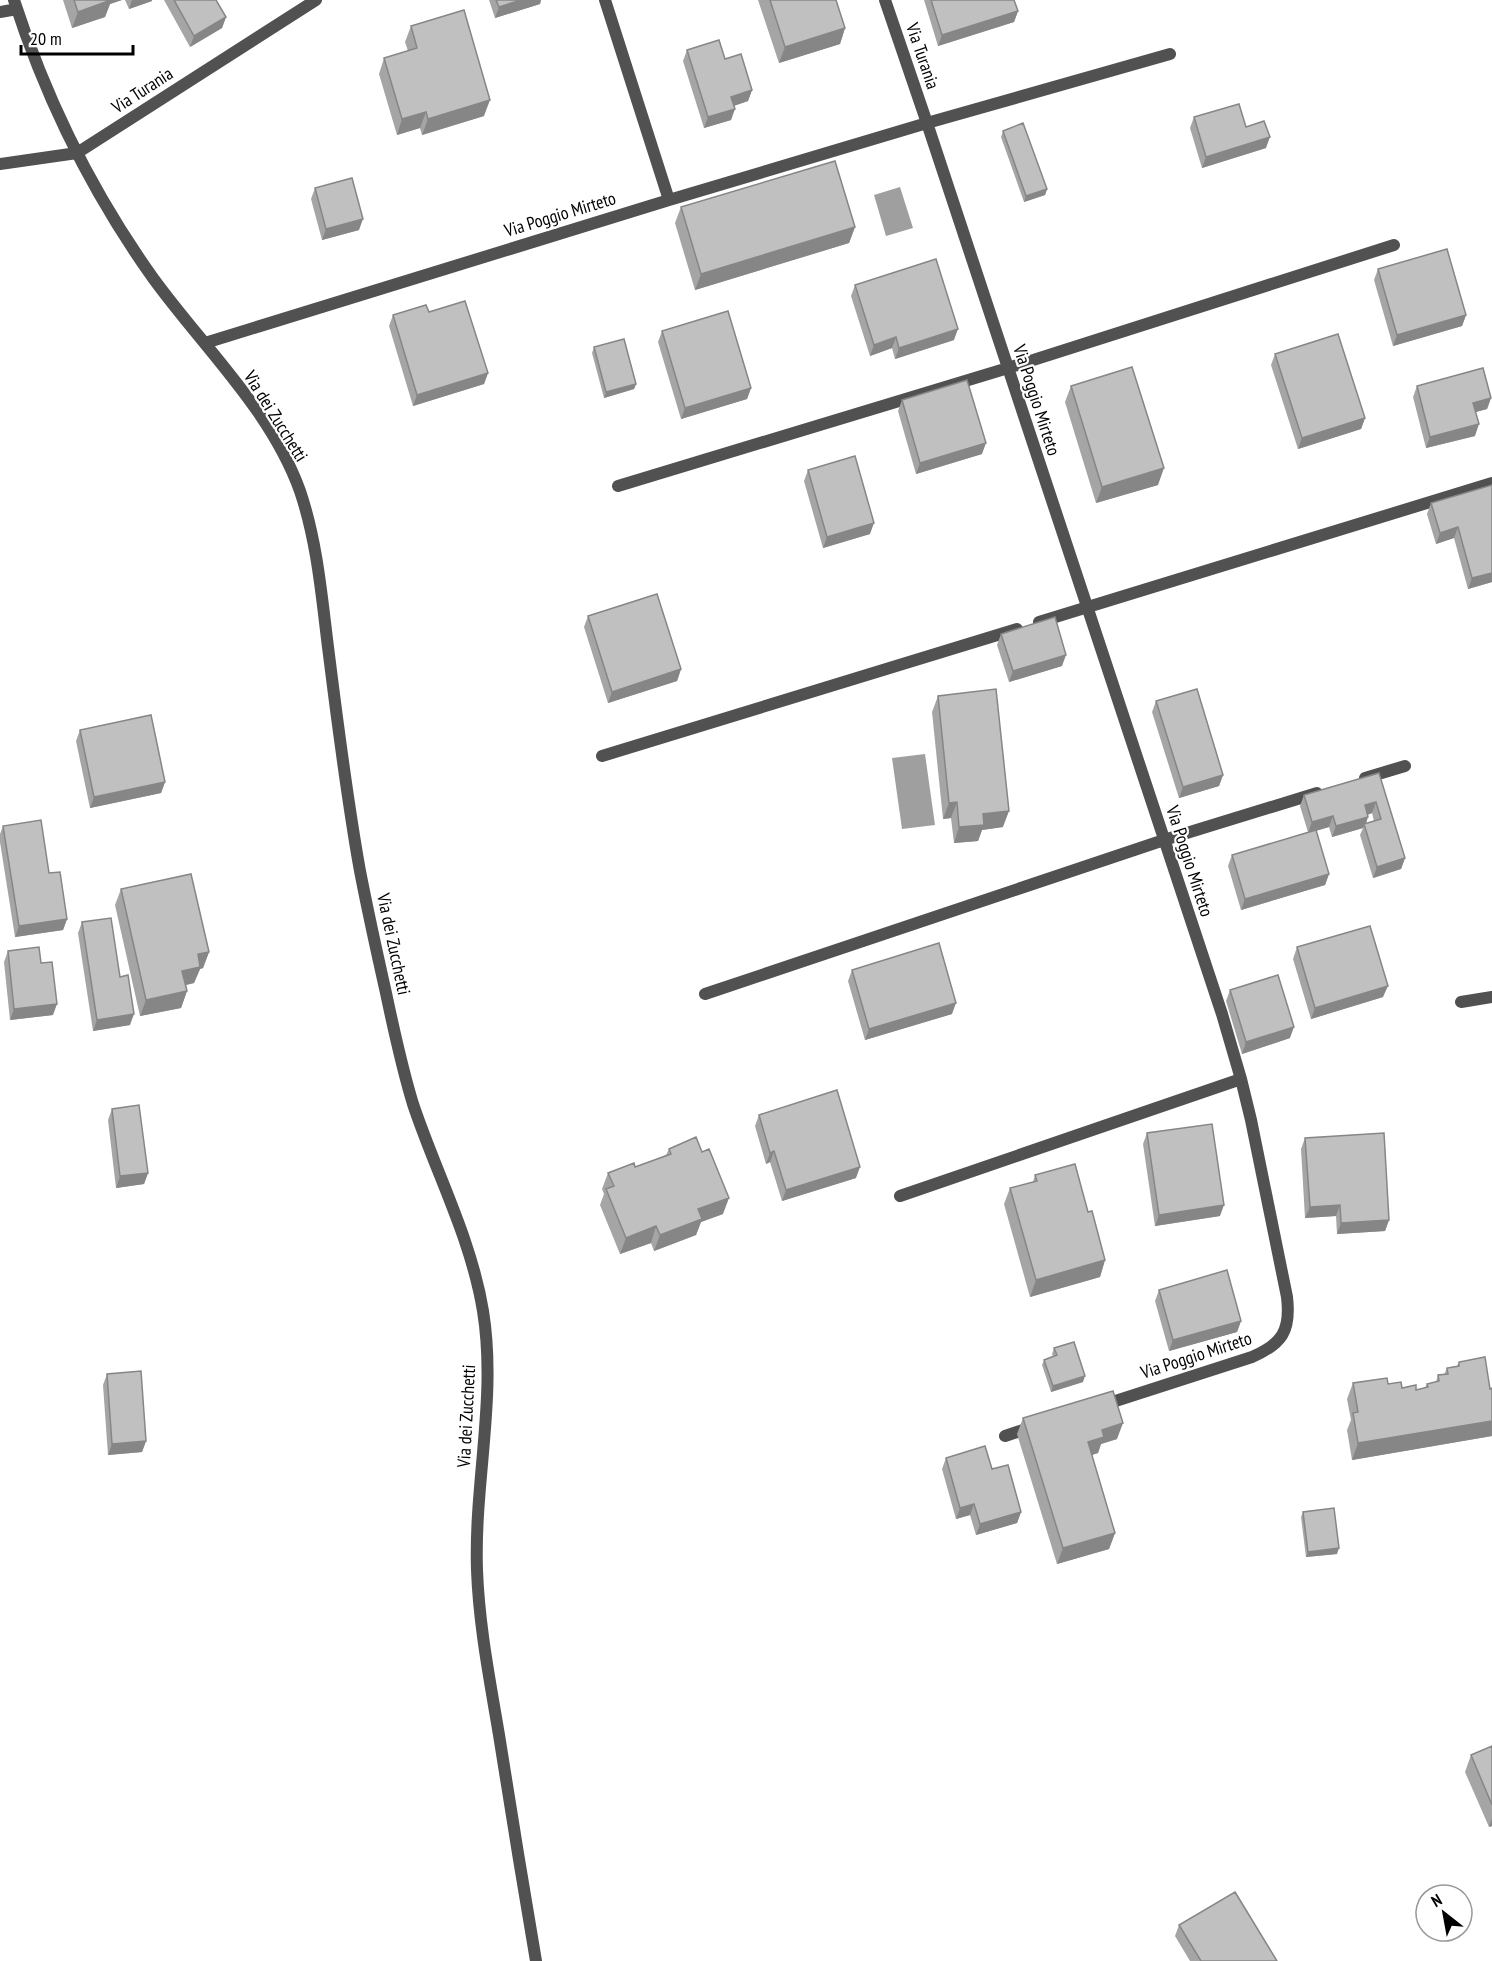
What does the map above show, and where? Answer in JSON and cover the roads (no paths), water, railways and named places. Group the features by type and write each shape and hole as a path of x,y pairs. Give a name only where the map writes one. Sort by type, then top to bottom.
{"street":[{"name":"Via Turania","path":"77,153 316,0"},
{"path":"605,0 669,200"},
{"name":"Via Turania","path":"885,0 927,123"},
{"name":"Via dei Zucchetti","path":"16,5 35,59 93,185 122,233 164,293 205,343 270,432 288,462 300,492 311,533 319,576 343,768 356,844 398,1047 420,1124 456,1213 479,1292 486,1335 489,1378 478,1524 479,1599 487,1662 536,1961"},
{"path":"0,12 16,5"},
{"name":"Via Poggio Mirteto","path":"205,343 669,200 1170,54"},
{"name":"Via Poggio Mirteto","path":"927,123 1222,1014 1241,1079 1287,1297 1287,1326 1283,1336 1269,1349 1252,1357 1083,1411"},
{"path":"0,164 77,153"},
{"path":"618,486 1008,368 1394,245"},
{"path":"602,756 1492,483"},
{"path":"1359,780 1404,766"},
{"path":"705,994 1164,840 1324,791"},
{"path":"1461,1002 1492,997"},
{"path":"900,1196 1241,1079"},
{"path":"1005,1436 1050,1422"}]}
